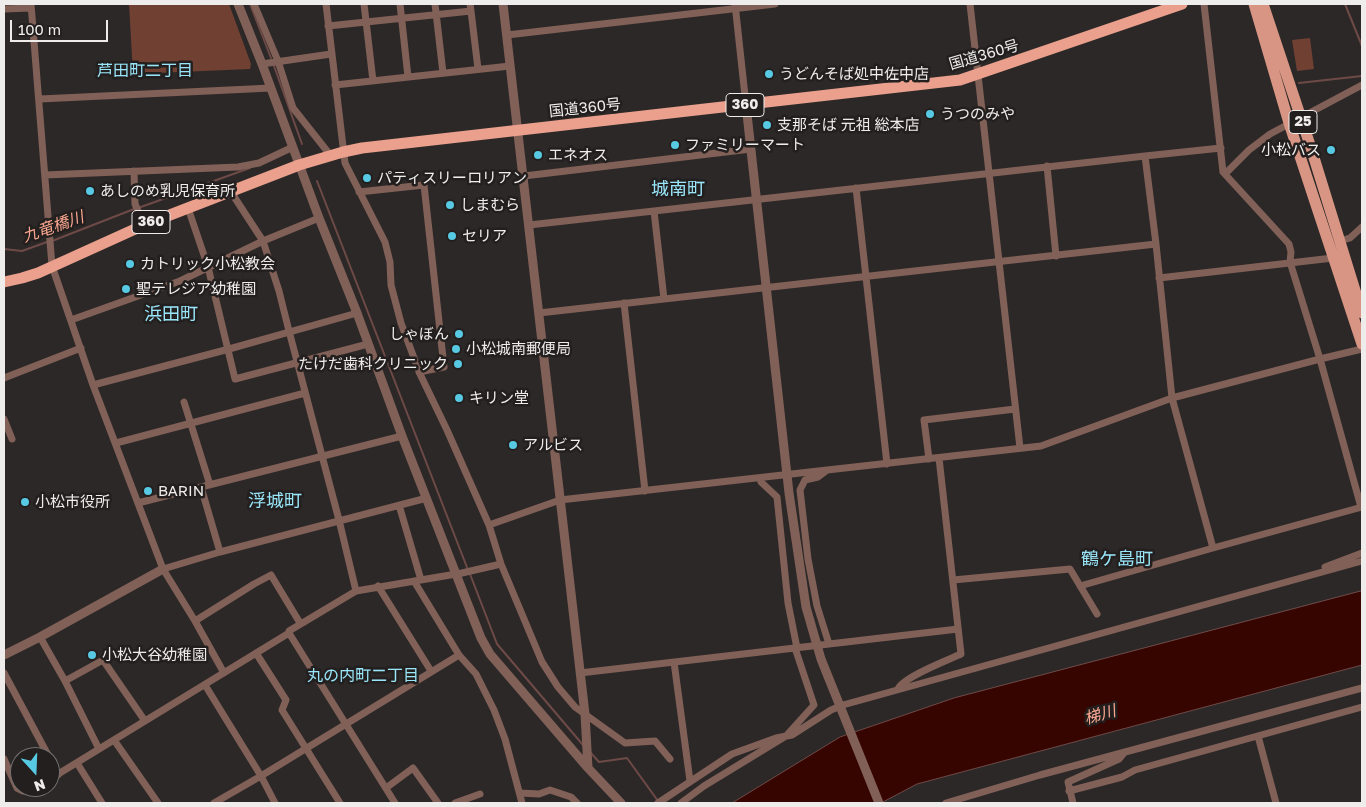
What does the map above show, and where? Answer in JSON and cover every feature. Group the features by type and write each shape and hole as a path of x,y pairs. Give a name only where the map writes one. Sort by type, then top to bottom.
{"highway":[{"name":"国道360号","path":"4,282 22,278 52,266 144,224 300,165 343,152 362,148 960,80 1182,4"}],"main road":[{"name":"25","path":"1254,4 1289,123 1362,344"},
{"name":"25","path":"1263,4 1302,118 1362,313"}],"street":[{"path":"238,4 319,218 357,312 402,436 459,573 481,638 490,654 588,768 621,803"},
{"path":"254,4 278,62 293,108 331,156"},
{"path":"326,4 344,163 385,242 390,262 391,285 401,324 419,372 447,430 488,525 501,564 542,662 558,687 575,707 625,743 655,741 670,759"},
{"path":"364,4 372,81"},
{"path":"400,4 408,77"},
{"path":"435,4 443,73"},
{"path":"504,4 585,714 588,768"},
{"path":"507,35 736,6 776,4"},
{"path":"970,4 1020,448"},
{"path":"1080,586 1362,507 1290,262 1291,252 1289,244 1223,172 1204,4"},
{"path":"4,9 31,6 52,266 163,569 224,673"},
{"path":"736,6 750,149 789,493 806,608 818,651 879,803"},
{"path":"328,26 437,15 470,8 478,69"},
{"path":"262,64 331,54"},
{"path":"335,85 510,66"},
{"path":"1225,174 1249,150 1270,134 1362,85"},
{"path":"40,99 271,88"},
{"path":"45,175 238,167 259,162 293,147"},
{"path":"529,225 988,172 1221,148"},
{"path":"524,176 750,149"},
{"path":"1145,156 1172,398 1213,548"},
{"path":"1047,166 1056,256"},
{"path":"134,171 135,204 144,224"},
{"path":"359,192 424,185 444,367 419,372"},
{"path":"856,188 887,464"},
{"path":"231,192 263,241 279,291 356,591"},
{"path":"188,208 208,267 235,379 368,344"},
{"path":"654,211 664,299"},
{"path":"71,320 160,289 263,241 319,218"},
{"path":"1340,241 1350,238 1362,227"},
{"path":"539,313 1156,244"},
{"path":"1159,278 1333,258"},
{"path":"624,303 645,491"},
{"path":"94,385 357,312"},
{"path":"4,378 81,348"},
{"path":"488,525 560,500 1040,446 1172,398 1362,348"},
{"path":"116,443 305,393"},
{"path":"184,402 210,485"},
{"path":"929,459 924,420 1015,408"},
{"path":"4,419 12,439"},
{"path":"138,503 402,436"},
{"path":"898,689 900,684 925,670 961,654 939,458"},
{"path":"826,471 818,478 805,480 800,490 808,559 817,606 829,644"},
{"path":"681,803 704,786 786,736 814,705 796,648 788,603 777,497 760,478"},
{"path":"201,487 220,552"},
{"path":"4,655 163,569 220,552 427,498"},
{"path":"399,505 418,580 459,655 476,674 494,710 505,739 522,803"},
{"path":"1317,573 1319,570 1362,553"},
{"path":"658,803 732,754 792,735 841,711 898,689 1362,561"},
{"path":"60,774 289,634 288,631 300,623 356,591 501,564"},
{"path":"953,580 1070,568 1097,614"},
{"path":"195,622 271,575 300,623"},
{"path":"378,586 431,672"},
{"path":"580,673 958,629"},
{"path":"289,634 396,803"},
{"path":"40,637 65,681 99,749"},
{"path":"256,653 286,700 282,710 340,803"},
{"path":"214,803 459,655"},
{"path":"65,681 103,660 145,721"},
{"path":"674,662 690,781"},
{"path":"4,673 43,747"},
{"path":"205,685 261,776 275,803"},
{"path":"946,803 1040,775 1362,688"},
{"path":"1070,791 1122,777 1135,770 1362,707"},
{"path":"1258,736 1276,803"},
{"path":"114,740 158,803"},
{"path":"1073,803 1068,782 1119,759 1124,753"},
{"path":"4,759 6,771"},
{"path":"77,763 102,803"},
{"path":"386,788 413,768 438,803"},
{"path":"520,793 539,794 550,790 571,796 576,803"},
{"path":"455,803 480,794"}],"shaded area":[{"path":"129,4 229,4 251,64 250,69 133,74"},
{"path":"1310,38 1314,69 1297,71 1292,40"}],"water":[{"name":"梯川","path":"1362,591 1362,665 917,784 881,803 732,803 840,737 954,698"}],"waterway":[{"path":"250,4 271,58"},
{"path":"1345,4 1362,46"},
{"path":"274,66 302,144"},
{"path":"1299,83 1362,76"},
{"name":"九竜橋川","path":"138,208 250,168"},
{"path":"317,181 468,570"},
{"name":"九竜橋川","path":"52,241 134,209"},
{"name":"九竜橋川","path":"4,249 22,251 47,242"},
{"path":"470,574 497,644 583,745"},
{"path":"590,752 599,762 627,758 658,801"}],"place":[{"name":"うどんそば処中佐中店","path":"769,74"},
{"name":"うつのみや","path":"930,114"},
{"name":"支那そば 元祖 総本店","path":"767,125"},
{"name":"ファミリーマート","path":"675,145"},
{"name":"小松バス","path":"1331,150"},
{"name":"エネオス","path":"538,155"},
{"name":"パティスリーロリアン","path":"367,178"},
{"name":"あしのめ乳児保育所","path":"90,191"},
{"name":"しまむら","path":"450,205"},
{"name":"セリア","path":"452,236"},
{"name":"カトリック小松教会","path":"130,264"},
{"name":"聖テレジア幼稚園","path":"126,289"},
{"name":"しゃぼん","path":"459,334"},
{"name":"小松城南郵便局","path":"456,349"},
{"name":"たけだ歯科クリニック","path":"458,364"},
{"name":"キリン堂","path":"459,398"},
{"name":"アルビス","path":"513,445"},
{"name":"BARIN","path":"148,491"},
{"name":"小松市役所","path":"25,502"},
{"name":"小松大谷幼稚園","path":"92,655"}],"district":[{"name":"芦田町二丁目","path":"145,71"},
{"name":"城南町","path":"678,189"},
{"name":"浜田町","path":"171,314"},
{"name":"浮城町","path":"275,501"},
{"name":"鶴ケ島町","path":"1117,559"},
{"name":"丸の内町二丁目","path":"363,676"}]}
